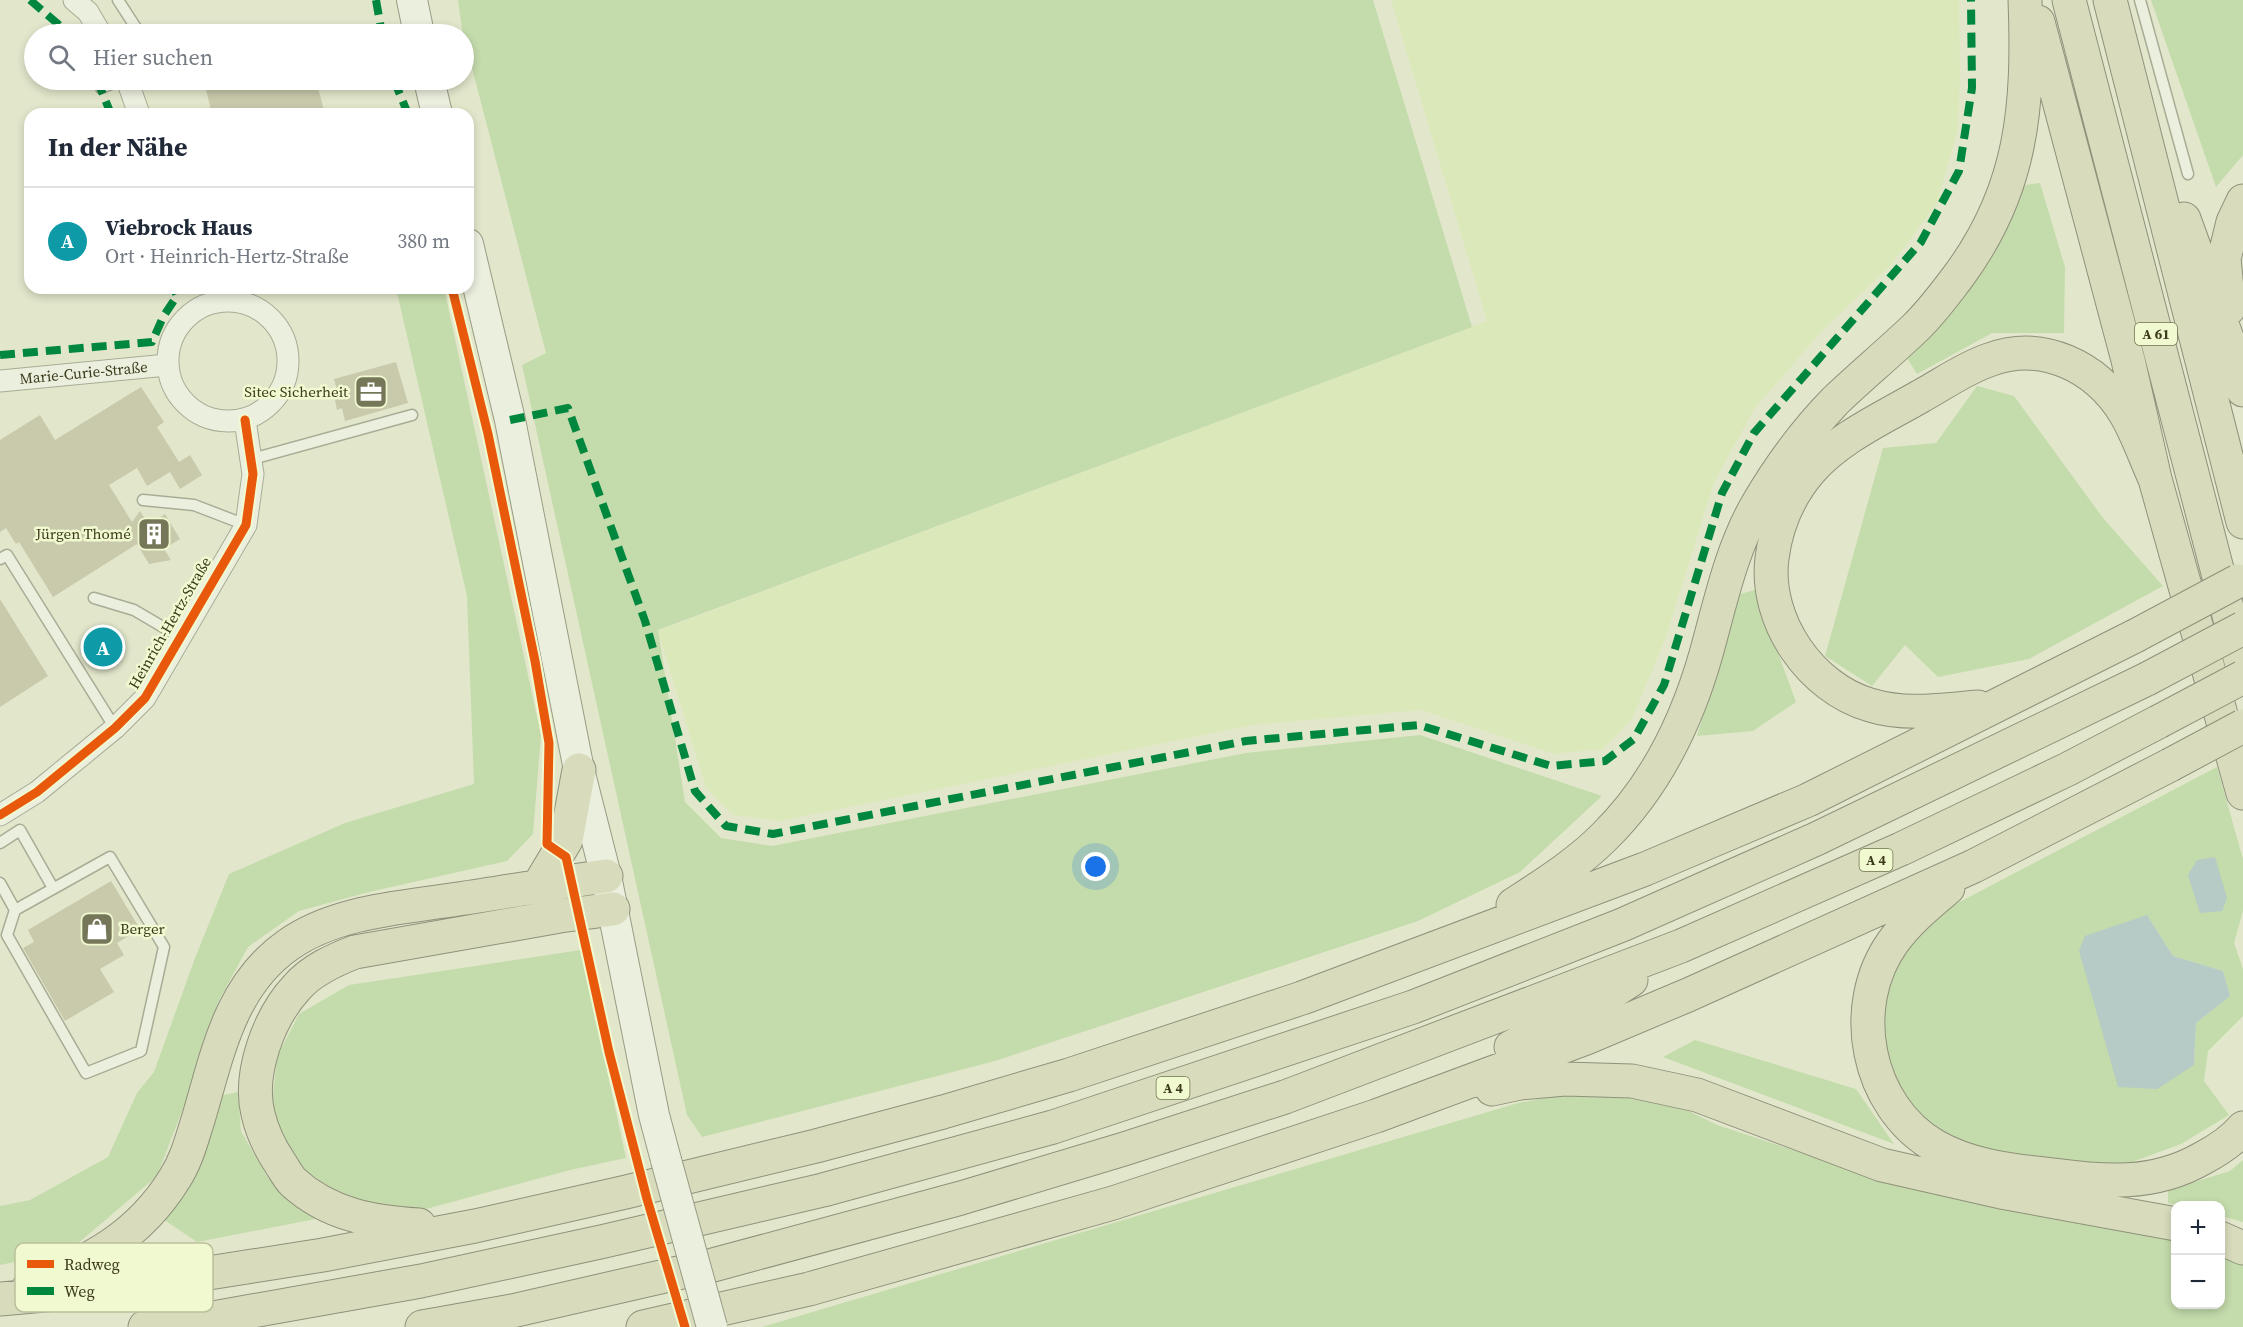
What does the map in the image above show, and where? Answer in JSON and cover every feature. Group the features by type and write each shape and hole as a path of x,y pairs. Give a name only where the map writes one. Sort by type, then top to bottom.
{"highway":[{"path":"1456,941 1566,869 1605,836 1631,806 1663,760 1681,723 1695,688 1736,552 1755,508 1779,468 1805,434 1836,400 1918,325 1974,256 1993,222 2008,187 2018,148 2026,77 2025,0"},
{"path":"2032,0 2128,360 2155,479 2243,793"},
{"name":"A 61","path":"2069,0 2243,669"},
{"name":"A 61","path":"2110,0 2243,522"},
{"path":"2119,39 2239,375"},
{"path":"2239,375 2224,260 2233,222 2243,201"},
{"path":"1998,705 1921,712 1870,705 1847,696 1826,683 1796,650 1777,607 1772,560 1777,533 1786,508 1810,471 1851,436 1978,364 2004,356 2028,353 2069,361 2084,370 2105,389 2126,414 2155,479"},
{"path":"213,1273 323,1255 475,1226 816,1146 943,1112 1145,1050 1302,998 1645,869 1808,800 2135,636 2243,578"},
{"name":"A 4","path":"145,1327 196,1321 421,1281 593,1244 823,1190 1053,1127 1413,1007 1622,925 1816,839 2147,679 2243,628"},
{"name":"A 4","path":"422,1327 513,1311 713,1265 961,1198 1113,1153 1285,1097 1681,946 1901,849 2068,769 2243,677"},
{"path":"643,1327 809,1289 1113,1203 1376,1116 1606,1029 1688,995 1974,866 2243,726"},
{"path":"538,887 566,840 579,771"},
{"path":"1974,866 1909,922 1879,966 1873,985 1867,1025 1869,1046 1884,1093 1910,1127 1947,1152 1992,1167 2082,1178 2132,1181 2161,1176 2186,1168 2212,1154 2243,1128"},
{"path":"116,1243 141,1222 176,1177 189,1148 229,1019 241,994 256,973 289,944 330,923 371,913 606,876"},
{"path":"475,1226 428,1226 381,1222 356,1217 332,1208 291,1180 264,1135 257,1112 256,1090 259,1066 270,1026 282,1005 299,985 333,961 355,952 560,915 613,909"},
{"path":"1376,1116 1598,1002 1681,946"},
{"path":"1376,1116 1520,1083 1565,1079 1632,1081 1697,1095 1882,1165 2001,1192 2171,1223"},
{"path":"2225,1240 2243,1248"},
{"path":"0,1299 15,1293"},
{"path":"0,1299 15,1297"}],"main road":[{"path":"412,0 417,24"},
{"path":"431,90 436,108"},
{"path":"474,269 510,420 579,771 606,876 654,1115 712,1327"}],"street":[{"path":"74,0 88,12 95,24"},
{"path":"133,90 138,108"},
{"name":"Marie-Curie-Straße","path":"202,296 245,303 263,311 277,324 286,342 290,361 286,381 277,398 263,412 245,420 218,421 193,411 180,398 171,383 167,365 169,346 177,329 202,296"},
{"name":"Marie-Curie-Straße","path":"0,381 167,365"},
{"name":"Heinrich-Hertz-Straße","path":"0,815 37,792 115,728 145,698 246,525 253,474 245,420"}],"lane":[{"path":"118,0 134,24"},
{"path":"2140,0 2188,174"},
{"path":"252,459 412,416"},
{"path":"143,500 194,505 246,525"},
{"path":"0,559 7,555 115,728"},
{"path":"94,598 134,610 180,637"},
{"path":"0,843 20,830 53,888"},
{"path":"110,857 164,947 141,1051 86,1073 7,935 15,910 110,857"},
{"path":"0,883 15,910"}],"green space":[{"path":"458,0 1373,0 1472,327 658,630 685,802 721,838 772,846 1246,753 1420,735 1602,796 1520,872 1418,921 995,1061 702,1137 687,1115 522,365 546,353 474,75 474,24 461,24"},
{"path":"1391,0 1959,0 1958,129 1937,203 1892,264 1821,332 1755,408 1714,482 1665,640 1632,719 1603,749 1554,754 1421,710 1253,725 780,821 733,815 706,788 658,631 1487,321"},
{"path":"2151,0 2243,0 2243,155 2216,187"},
{"path":"2040,183 2065,267 2064,333 1992,333 1917,374 1907,358 1988,261 2025,185"},
{"path":"397,294 445,294 541,735 533,834 507,861 369,892 299,911 248,947 218,1002 192,1085 157,1176 78,1243 15,1243 15,1262 0,1265 0,1206 30,1200 108,1157 137,1093 154,1072 195,958 229,874 345,823 474,784 467,596"},
{"path":"1977,386 2014,396 2103,518 2163,586 2029,659 1938,677 1905,645 1872,686 1825,656 1883,448 1936,443"},
{"path":"1755,590 1796,702 1753,731 1697,736 1740,594"},
{"path":"2217,767 2243,859 2243,911 2234,943 2243,969 2243,1016 2208,1051 2204,1081 2229,1115 2181,1144 2121,1166 2037,1164 1946,1142 1912,1114 1880,1045 1889,975 1910,928","holes":["2147,915 2173,956 2223,971 2230,996 2196,1023 2194,1065"]},
{"path":"581,950 626,1158 570,1170 411,1213 351,1202 304,1169 282,1139 272,1104 277,1057 299,1014 349,985"},
{"path":"1695,1040 1856,1089 1894,1144 1663,1057"},
{"path":"1583,1091 1673,1103 1717,1125 1883,1180 2171,1232 2171,1309 2225,1309 2225,1250 2243,1257 2243,1327 762,1327 1518,1103"},
{"path":"238,1092 241,1131 268,1178 316,1219 197,1242 163,1219 220,1096"},
{"path":"2243,1160 2243,1222 2225,1217 2225,1201 2171,1201 2171,1204 2168,1203 2168,1190 2230,1171"}],"shaded area":[{"path":"2215,857 2227,898 2222,911 2200,913 2188,875 2197,860"},
{"path":"2147,915 2173,956 2223,971 2230,996 2196,1023 2194,1065 2157,1089 2118,1087 2079,951 2085,936"}],"building":[{"path":"206,90 319,90 323,108 210,108"},
{"name":"Sitec Sicherheit","path":"396,362 408,403 345,421 342,408 337,410 334,395 338,394 334,379"},
{"path":"141,387 164,422 157,427 179,462 190,455 202,475 180,489 170,472 147,486 137,468 109,485 132,522 140,511 149,525 165,514 180,539 164,549 171,560 149,564 137,544 53,597 19,542 16,544 6,528 0,532 0,440 40,415 55,440"},
{"path":"0,599 48,676 0,707"},
{"path":"108,626 125,652 98,669 82,642"},
{"path":"111,881 140,929 117,943 124,955 100,969 114,992 65,1021 23,948 34,942 28,930"}],"marked path":[{"path":"30,0 58,24"},
{"path":"376,0 380,24"},
{"path":"510,420 568,408 645,621 695,791 726,826 773,834 1246,741 1419,725 1551,766 1605,761 1634,739 1664,685 1722,493 1754,433 1921,242 1959,171 1972,88 1971,0"},
{"path":"101,90 109,108"},
{"path":"398,90 406,108"},
{"path":"0,355 152,342 176,294"}],"cycle path":[{"path":"453,294 488,434 535,661 549,743 547,844 566,857 609,1052 647,1199 685,1327"},
{"path":"0,815 37,792 115,728 145,698 246,525 253,474 245,420"}],"place":[{"name":"Sitec Sicherheit","path":"371,392"},
{"name":"Jürgen Thomé","path":"154,534"},
{"name":"Viebrock Haus","path":"103,647"},
{"name":"Berger","path":"97,929"}]}
